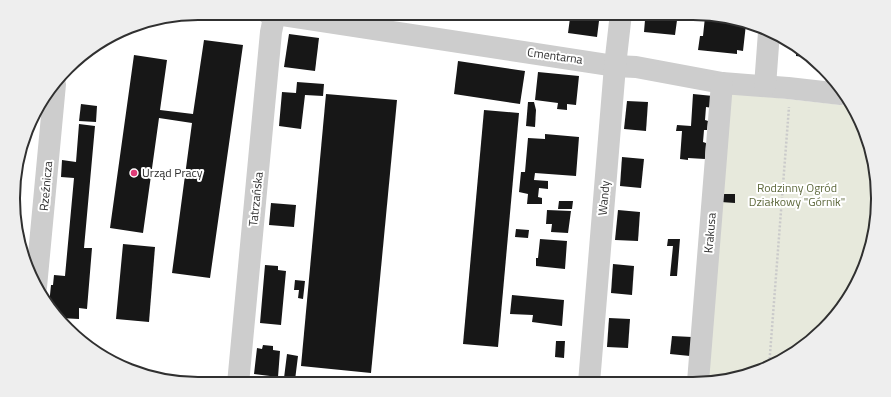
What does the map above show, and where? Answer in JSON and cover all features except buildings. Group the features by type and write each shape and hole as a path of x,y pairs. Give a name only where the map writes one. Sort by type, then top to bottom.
{"street":[{"name":"Tatrzańska","path":"239,377 272,20"},
{"name":"Cmentarna","path":"318,20 614,66 636,67 722,83 837,94"},
{"name":"Wandy","path":"589,377 614,66 620,20"},
{"path":"765,86 769,37"},
{"name":"Krakusa","path":"698,377 722,83"},
{"name":"Rzeźnicza","path":"37,275 54,94"}],"path":[{"path":"770,360 790,99"}],"green space":[{"name":"Rodzinny Ogród Działkowy \"Górnik\"","path":"731,93 845,105 862,141 868,164 871,187 871,210 868,233 862,256 853,277 841,298 827,316 810,333 792,347 771,359 750,368 727,374 703,377"}],"place":[{"name":"Urząd Pracy","path":"134,173"}]}
